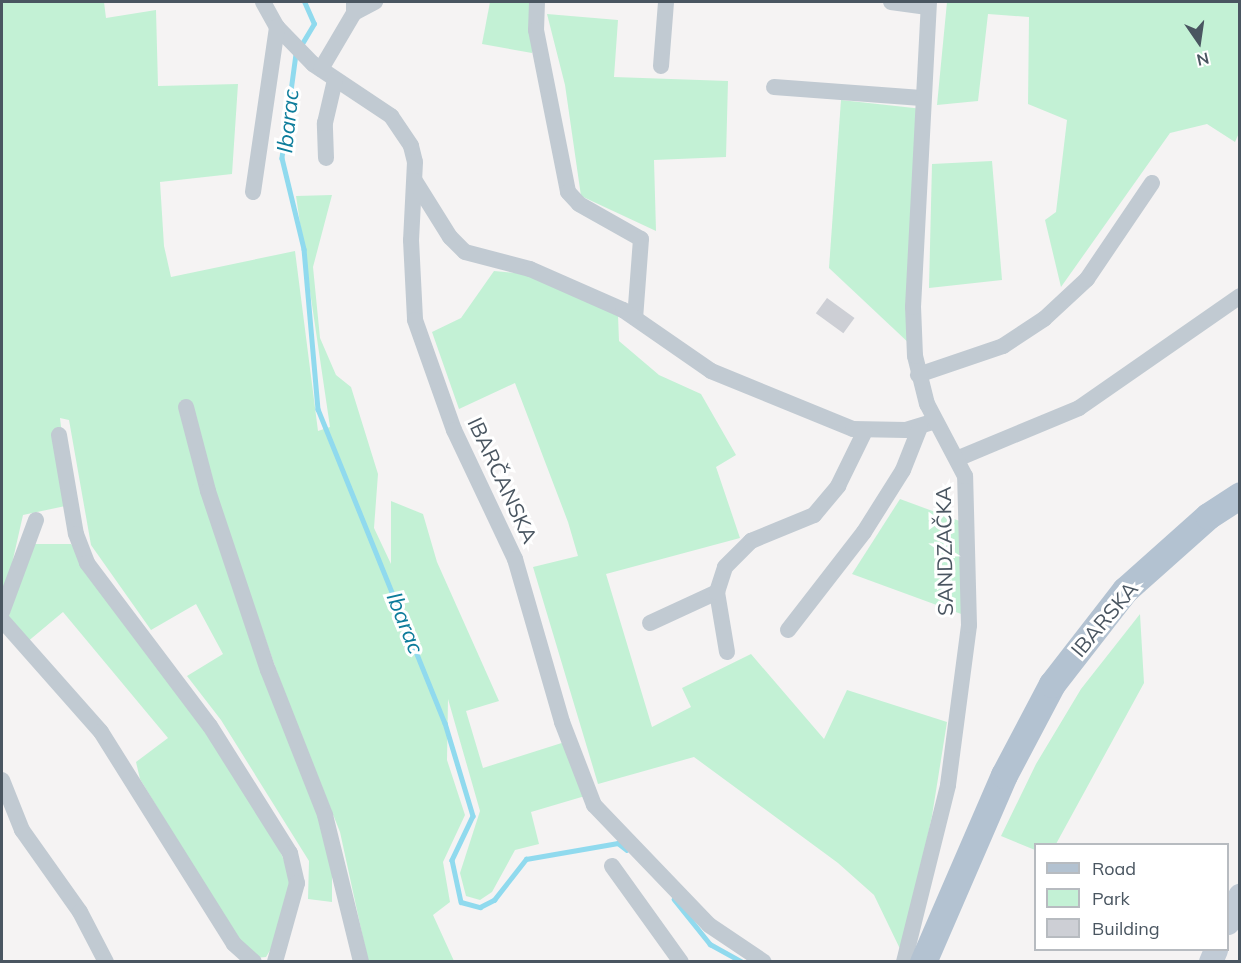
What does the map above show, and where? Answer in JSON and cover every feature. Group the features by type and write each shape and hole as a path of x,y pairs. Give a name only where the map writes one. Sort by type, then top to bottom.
{"main road":[{"name":"IBARSKA","path":"923,962 1005,775 1052,684 1099,621 1154,563 1239,495"}],"street":[{"name":"IBARČANSKA","path":"263,2 278,27 291,42 317,67 368,99 403,131 411,146 415,181 411,240 415,320 454,430 515,559 580,776 607,823 709,925 764,962"},
{"path":"317,67 354,7 375,2"},
{"path":"537,2 536,30 568,192 579,204 641,239 635,318"},
{"path":"661,66 666,2"},
{"path":"891,2 929,4"},
{"name":"SANDZAČKA","path":"904,962 948,785 969,625 968,513 959,458 927,424 918,375 913,307 922,98 929,4"},
{"path":"253,192 278,27"},
{"path":"326,158 325,123 335,80"},
{"path":"774,87 922,98"},
{"path":"415,181 450,237 465,252 530,269 635,318 711,371 811,415 865,431 927,424"},
{"path":"918,375 1003,346 1044,319 1087,279 1152,183"},
{"path":"959,458 1079,408 1239,296"},
{"path":"186,406 208,491 268,670 326,815 361,962"},
{"path":"788,630 864,532 903,470 927,424"},
{"path":"727,652 717,592 725,567 739,550 767,533 802,522 827,502 865,431"},
{"path":"59,435 76,534 87,563 210,726 290,853 297,883 275,962"},
{"path":"2,612 36,520"},
{"path":"650,623 717,592"},
{"path":"2,620 101,732 234,944 254,962"},
{"path":"2,780 22,830 80,912 106,962"},
{"path":"612,866 681,962"},
{"path":"1229,918 1239,896"}],"green space":[{"path":"2,2 104,2 106,18 156,10 158,86 238,84 232,174 160,182 164,246 171,277 295,251 318,431 330,427 296,196 332,195 313,267 320,338 336,375 351,387 378,474 374,528 391,564 391,501 423,514 437,562 499,701 466,711 483,768 568,741 585,796 531,812 539,844 515,850 492,892 480,900 466,896 460,873 480,811 448,699 447,760 465,815 443,862 450,902 433,915 454,961 368,961 340,832 283,689 213,489 190,401 180,401 203,491 332,844 332,902 308,899 309,861 221,720 187,676 223,654 196,604 151,630 91,545 69,420 60,418 70,505 23,515 2,608"},
{"path":"490,2 536,2 532,53 482,44"},
{"path":"947,2 1239,2 1239,133 1235,142 1207,124 1170,133 1061,287 1045,220 1056,212 1067,120 1028,104 1029,17 988,14 978,101 937,105"},
{"path":"547,14 618,20 614,77 728,81 726,157 654,160 656,231 581,196 565,85"},
{"path":"841,100 923,109 912,346 829,268"},
{"path":"992,161 1002,280 929,288 932,164"},
{"path":"494,271 538,275 618,315 619,341 659,375 701,394 736,455 716,467 740,538 606,574 652,727 691,707 682,688 751,654 824,739 847,690 947,722 932,816 902,953 874,895 838,863 694,757 598,784 533,567 578,556 568,522 515,383 459,409 432,332 461,318"},
{"path":"900,499 965,523 964,615 852,574"},
{"path":"29,544 71,544 208,730 273,836 293,880 281,932 266,957 255,958 241,945 140,779 136,762 168,738 63,612 26,643 7,623"},
{"path":"1140,614 1144,683 1057,843 1034,843 1034,850 1001,836 1036,764 1081,689"}],"building":[{"path":"827,298 855,318 843,333 816,313"}],"waterway":[{"name":"Ibarac","path":"300,47 314,24 304,2"},
{"name":"Ibarac","path":"296,54 282,158 304,249 318,409 445,723 473,816 452,860 461,902 480,907 494,900 526,859 618,843 627,850"},
{"name":"Ibarac","path":"674,899 710,944 742,962"}]}
